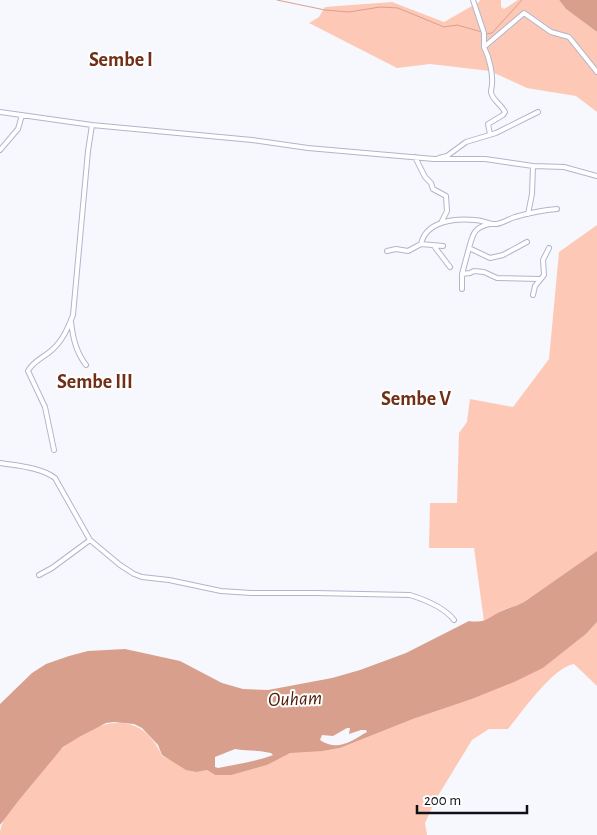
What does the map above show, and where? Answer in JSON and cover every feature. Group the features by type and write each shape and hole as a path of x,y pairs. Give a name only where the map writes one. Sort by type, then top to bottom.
{"street":[{"path":"473,0 484,33 484,47 488,54 493,85 491,91 494,100 502,105 505,112 488,124 490,134"},
{"path":"484,47 524,13 551,32 569,37 597,72"},
{"path":"0,112 92,125 252,140 308,148 434,159 485,160 533,166 564,167 597,176"},
{"path":"434,159 447,156 466,142 496,133 538,112"},
{"path":"0,150 18,129 22,115"},
{"path":"54,450 45,407 28,372 30,366 52,350 62,339 71,322 75,304 88,151 92,125"},
{"path":"415,157 433,189 446,196 447,211 441,223"},
{"path":"528,214 532,194 533,166"},
{"path":"462,289 462,274 475,231 483,225 495,225 515,217 543,210 557,209"},
{"path":"421,244 422,238 428,230 444,221 476,220 492,224"},
{"path":"469,248 490,258 504,256 527,242"},
{"path":"387,251 396,249 408,251 421,244 443,246"},
{"path":"434,246 450,267"},
{"path":"533,295 535,286 544,275 543,260 549,248"},
{"path":"462,274 470,273 474,270 497,278 540,279"},
{"path":"71,322 73,338 80,356 86,365"},
{"path":"0,463 31,468 55,478 90,540 134,574 142,577 168,580 221,591 410,595 447,612 454,620"},
{"path":"39,575 52,568 90,540"}],"shaded area":[{"path":"480,0 501,0 501,7 504,9 518,0 559,0 566,9 597,32 597,112 576,96 527,88 490,71 430,64 397,68 309,23 319,17 325,7 392,2 444,22"},
{"path":"597,225 597,551 524,602 503,610 484,621 474,548 429,548 430,503 457,503 459,433 467,422 470,399 513,407 549,359 559,252"},
{"path":"597,622 597,686 574,664 566,667 538,691 508,729 489,729 472,740 436,799 425,823 427,835 0,835 3,821 7,814 51,760 65,746 91,729 118,723 131,725 143,730 153,741 162,756 197,772 207,770 215,775 267,765 283,755 296,751 323,751 340,748 413,719 472,699 543,668 586,634"}],"water":[{"path":"559,0 597,0 597,32 566,9"},
{"name":"Ouham","path":"597,551 597,622 586,634 543,668 514,682 340,748 290,753 267,765 231,775 215,775 207,770 197,772 186,770 162,755 158,745 142,728 134,724 106,723 63,747 0,825 0,704 32,673 46,664 88,651 125,649 180,661 222,683 243,689 268,690 332,678 360,670 406,653 469,621 485,620 524,602","holes":["350,728 349,734 361,730 366,730 367,732 350,742 339,745 333,745 320,740 322,735 333,736","235,749 266,752 273,755 246,763 215,767 215,757"]}],"waterway":[{"path":"277,0 325,10 349,12 380,7 398,8 444,27 457,25 482,32"},
{"path":"486,34 492,33 522,0"}],"district":[{"name":"Sembe I","path":"121,60"},
{"name":"Sembe III","path":"95,382"},
{"name":"Sembe V","path":"416,399"}]}
